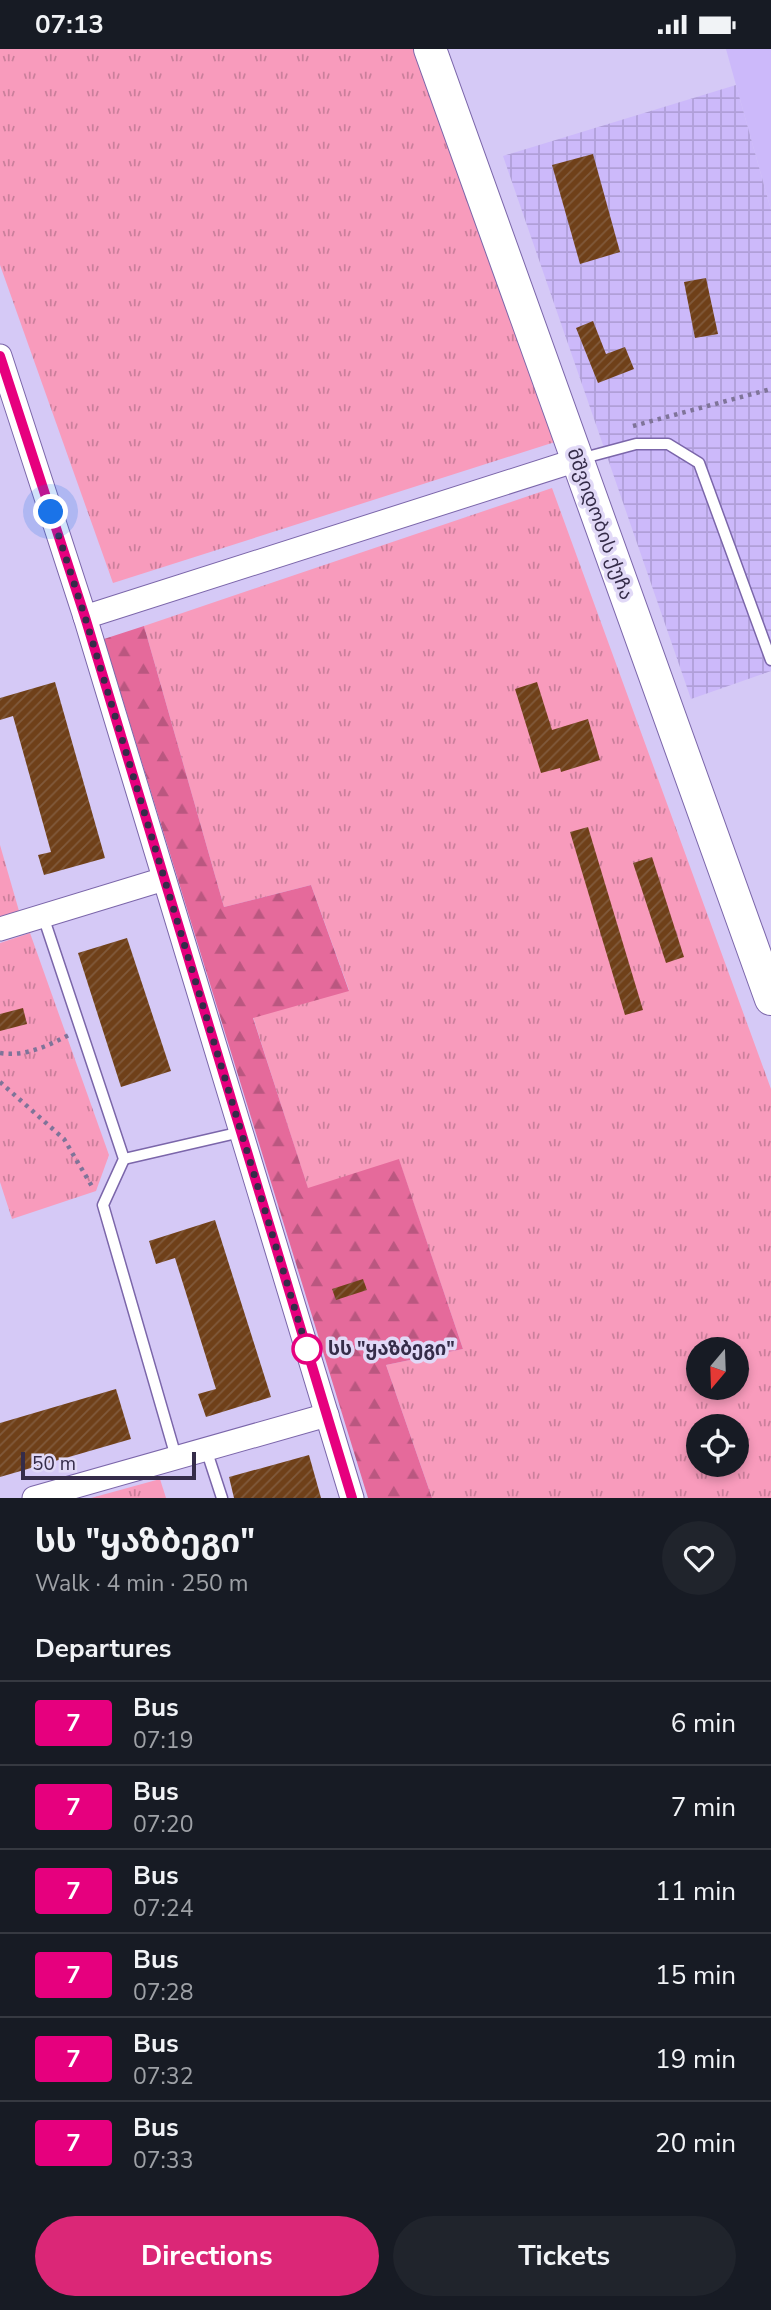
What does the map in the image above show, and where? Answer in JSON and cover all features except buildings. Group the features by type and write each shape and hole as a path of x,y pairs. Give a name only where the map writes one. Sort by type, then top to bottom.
{"main road":[{"name":"მშვიდობის ქუჩა","path":"430,49 771,999"}],"street":[{"path":"0,356 85,617 352,1498"},
{"path":"85,617 577,460"},
{"path":"0,929 164,879"},
{"path":"34,1498 327,1415"}],"lane":[{"path":"577,460 636,444 668,444 699,463 771,660"},
{"path":"43,916 124,1159 103,1205 176,1457"},
{"path":"124,1159 241,1132"},
{"path":"206,1448 222,1498"}],"path":[{"path":"624,428 771,389"},
{"path":"0,1053 7,1055 41,1049 80,1029"},
{"path":"0,1082 64,1139 103,1205"}],"shaded area":[{"path":"726,49 771,49 771,210 736,85"},
{"path":"736,85 771,210 771,671 691,699 503,156"}],"green space":[{"path":"0,49 414,49 555,442 113,583 0,265"},
{"path":"552,488 771,1089 771,1498 432,1498 386,1365 463,1349 399,1160 308,1189 253,1017 349,990 311,885 224,907 144,626"},
{"path":"144,626 224,907 311,885 349,991 253,1018 308,1188 399,1159 463,1349 386,1365 432,1498 368,1498 104,639"},
{"path":"0,845 19,911 0,917"},
{"path":"30,933 109,1155 96,1191 12,1219 0,1182 0,943"},
{"path":"160,1479 166,1498 91,1498"}],"bus line":[{"name":"7","path":"0,356 85,617 352,1498"}],"place":[{"name":"სს \"ყაზბეგი\"","path":"307,1349"}],"route":[{"path":"51,512 307,1349"}]}
